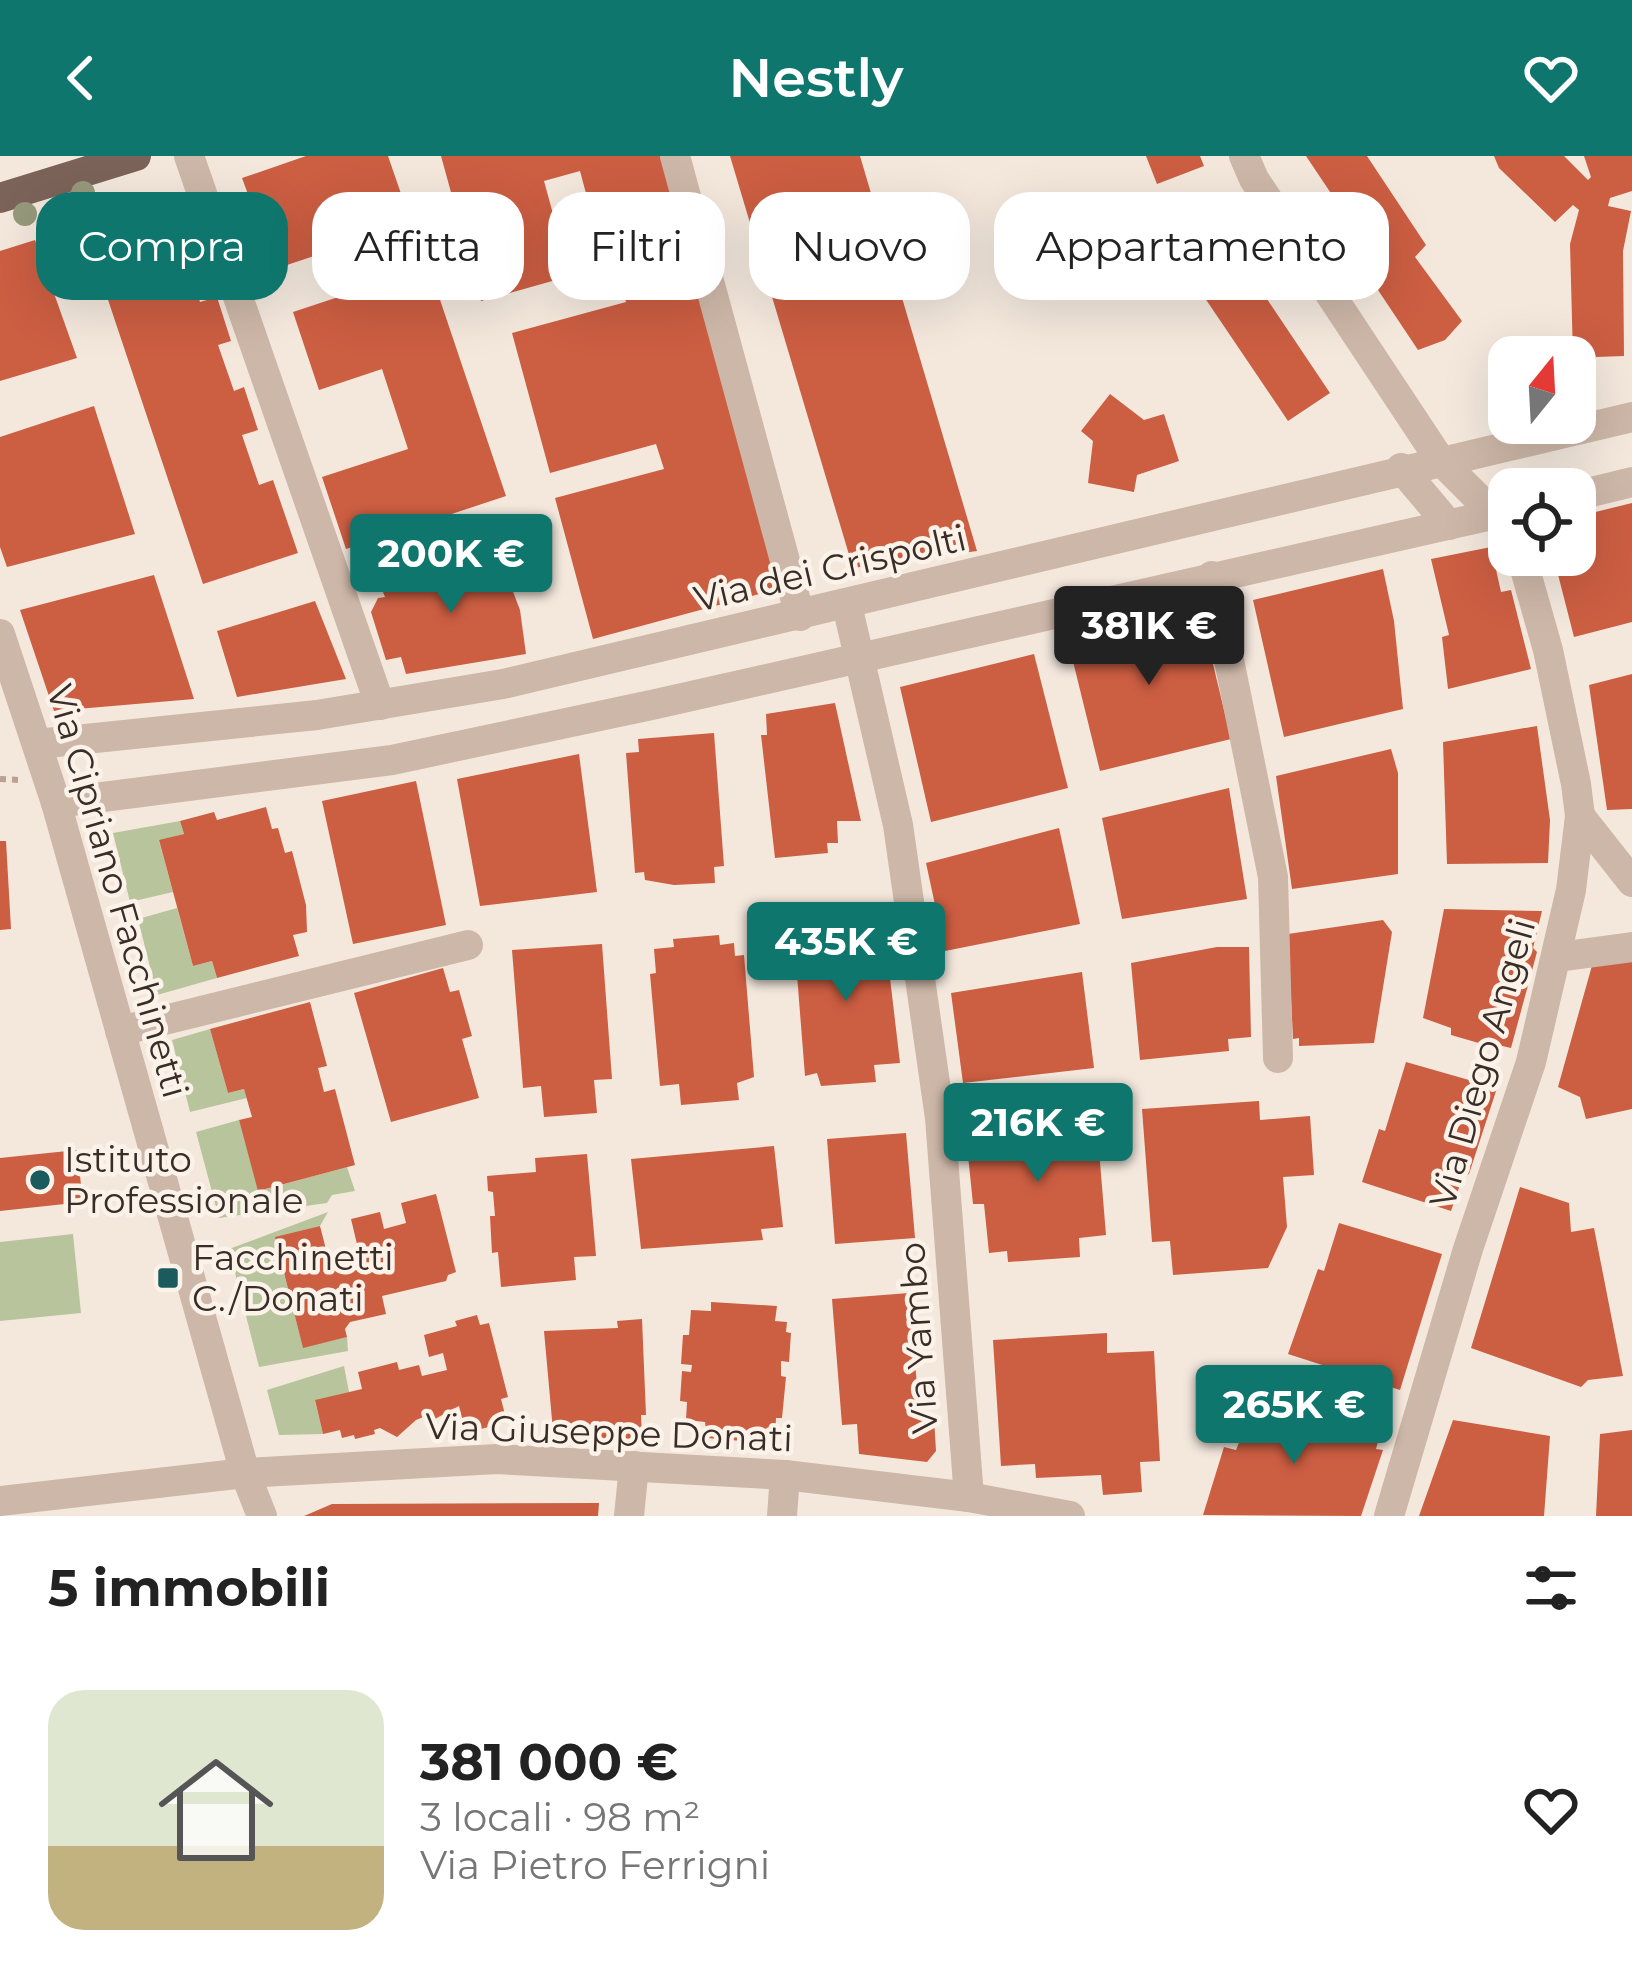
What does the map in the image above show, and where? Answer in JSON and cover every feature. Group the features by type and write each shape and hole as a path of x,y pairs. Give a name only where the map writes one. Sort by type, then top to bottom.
{"main road":[{"path":"0,198 136,156"}],"street":[{"path":"189,156 380,705"},
{"path":"676,156 800,616"},
{"path":"1244,156 1329,295 1440,460 1488,503"},
{"name":"Via dei Crispolti","path":"37,744 206,729 503,684 1632,417"},
{"path":"1401,468 1449,525"},
{"path":"1596,491 1632,482"},
{"path":"56,803 392,760 1212,576 1488,520"},
{"path":"1212,576 1273,877 1278,1058"},
{"name":"Via Diego Angeli","path":"1389,1516 1468,1250 1531,1062 1558,957 1580,816 1564,718 1527,576"},
{"name":"Via Yambo","path":"847,605 898,826 940,1118 970,1497"},
{"name":"Via Cipriano Facchinetti","path":"0,634 56,803 245,1473 262,1516"},
{"path":"1580,816 1632,882"},
{"path":"120,1031 467,945"},
{"path":"1558,957 1632,947"},
{"name":"Via Giuseppe Donati","path":"2,1506 245,1473 497,1459 784,1475 970,1497 1070,1516"},
{"path":"629,1516 634,1466"},
{"path":"782,1516 784,1475"}],"green space":[{"path":"180,821 184,834 159,841 173,892 130,902 113,833"},
{"path":"177,908 193,966 212,961 217,978 157,995 138,919"},
{"path":"210,1029 228,1093 244,1089 247,1098 190,1112 172,1040"},
{"path":"239,1120 259,1191 347,1167 355,1191 332,1195 327,1203 219,1218 196,1132"},
{"path":"328,1212 320,1226 275,1238 303,1347 347,1337 348,1351 259,1367 229,1249"},
{"path":"73,1234 81,1313 0,1321 0,1242"},
{"path":"344,1366 349,1392 315,1401 323,1434 279,1435 267,1390"}],"building":[{"path":"306,156 388,156 400,192 312,192 312,257 288,265 288,192 247,192 242,178"},
{"path":"441,156 661,156 671,192 586,192 580,171 544,181 548,282 524,289 524,192 451,192"},
{"path":"730,156 860,156 871,192 749,192 749,220"},
{"path":"1146,156 1200,156 1204,166 1157,184"},
{"path":"1306,156 1367,156 1426,245 1415,257 1462,321 1445,340 1418,350 1385,300 1389,300 1389,192 1330,192"},
{"path":"1494,156 1564,156 1588,180 1584,156 1632,156 1632,191 1610,198 1608,206 1631,211 1623,251 1624,356 1596,357 1596,336 1572,336 1570,244 1579,210 1573,205 1555,222 1499,168"},
{"path":"35,240 36,300 56,300 77,358 0,381 0,251"},
{"path":"108,300 218,300 231,341 218,345 234,391 244,387 258,430 242,435 259,485 273,480 298,553 203,584"},
{"path":"329,300 440,300 506,496 346,549 322,477 408,449 382,369 319,390 293,312"},
{"path":"700,300 778,589 593,639 555,498 664,469 656,444 550,473 512,333 626,302"},
{"path":"773,300 903,300 977,551 853,568"},
{"path":"1206,300 1268,300 1330,393 1288,421"},
{"path":"1110,394 1144,420 1164,414 1179,461 1137,475 1134,492 1088,483 1093,441 1081,431"},
{"path":"94,406 135,534 7,567 0,547 0,437"},
{"path":"1632,503 1632,622 1574,637 1558,576 1596,576 1596,512"},
{"path":"496,547 520,610 526,654 406,674 401,657 386,660 371,612 378,598 385,597 381,587"},
{"path":"1488,548 1488,576 1497,576 1501,592 1511,590 1531,669 1448,689 1442,637 1449,635 1431,559"},
{"path":"1383,569 1403,709 1284,737 1253,600"},
{"path":"154,575 194,699 54,711 20,610"},
{"path":"315,601 346,679 237,697 217,631"},
{"path":"1199,606 1231,739 1100,771 1067,637"},
{"path":"1034,654 1068,788 931,822 900,687"},
{"path":"1632,674 1632,809 1607,810 1589,685"},
{"path":"835,703 861,821 837,821 838,843 827,843 828,853 775,858 761,735 767,735 766,714"},
{"path":"1537,726 1550,820 1548,863 1447,864 1443,742"},
{"path":"714,733 724,866 714,867 715,883 674,885 645,880 644,872 635,873 626,753 639,752 638,739"},
{"path":"1391,749 1398,773 1398,874 1292,889 1276,776"},
{"path":"579,754 597,892 480,906 457,779"},
{"path":"416,781 446,925 353,944 322,801"},
{"path":"1229,788 1247,899 1122,919 1102,818"},
{"path":"266,807 285,853 292,851 306,905 307,932 293,935 299,956 217,978 212,961 193,966 159,840 184,834 180,821 214,812 217,820"},
{"path":"1059,828 1080,924 945,951 926,863"},
{"path":"0,841 6,841 11,929 0,930"},
{"path":"1444,909 1542,911 1533,948 1537,952 1511,1048 1451,1035 1451,1028 1423,1018"},
{"path":"1383,920 1392,932 1374,1043 1299,1046 1299,1038 1293,1039 1288,934"},
{"path":"857,925 857,930 884,927 900,1063 874,1065 876,1082 821,1086 817,1073 805,1076 794,937 811,935 810,929"},
{"path":"719,935 720,945 734,943 735,956 744,955 754,1077 737,1083 739,1100 681,1105 679,1084 660,1086 650,974 656,973 654,949 674,947 673,939"},
{"path":"602,944 612,1079 594,1080 597,1113 544,1117 541,1086 523,1088 512,950"},
{"path":"1217,947 1249,947 1251,1037 1228,1039 1229,1051 1140,1060 1131,963"},
{"path":"1632,955 1632,1109 1586,1119 1580,1097 1558,1087 1593,962"},
{"path":"443,968 450,992 459,990 472,1036 462,1039 479,1098 391,1122 354,993"},
{"path":"1082,972 1094,1068 963,1083 951,993"},
{"path":"310,1002 327,1066 318,1068 324,1092 335,1089 355,1165 258,1191 239,1120 252,1117 244,1089 228,1093 210,1029"},
{"path":"1406,1062 1497,1088 1469,1174 1463,1176 1451,1211 1362,1182 1379,1129 1385,1131"},
{"path":"1259,1101 1260,1120 1310,1116 1314,1175 1283,1177 1287,1227 1268,1268 1173,1275 1170,1241 1152,1242 1142,1109"},
{"path":"1096,1114 1106,1235 1079,1238 1080,1257 1008,1262 1007,1251 989,1253 984,1204 973,1204 965,1126"},
{"path":"906,1133 915,1238 835,1244 827,1139"},
{"path":"774,1146 783,1227 761,1229 763,1240 641,1249 631,1159"},
{"name":"Istituto Professionale","path":"77,1150 83,1202 0,1211 0,1158"},
{"path":"587,1154 596,1256 574,1257 576,1280 501,1287 498,1252 492,1253 490,1216 495,1216 487,1176 536,1172 535,1158"},
{"path":"1520,1187 1569,1203 1571,1232 1594,1228 1623,1376 1588,1380 1581,1387 1471,1348"},
{"path":"436,1194 456,1272 446,1281 382,1296 386,1314 350,1322 347,1337 303,1348 275,1237 320,1226 331,1269 361,1261 351,1219 380,1212 384,1229 406,1223 401,1203"},
{"path":"1339,1223 1442,1254 1400,1390 1288,1354"},
{"path":"909,1293 918,1397 925,1397 926,1419 934,1418 936,1451 927,1462 859,1454 857,1424 842,1425 832,1299"},
{"path":"711,1302 777,1306 775,1321 787,1322 789,1362 781,1361 781,1376 786,1377 775,1438 707,1438 705,1422 686,1420 687,1402 680,1401 682,1371 691,1372 692,1365 681,1364 683,1335 689,1335 691,1310 711,1311"},
{"path":"477,1315 480,1325 489,1323 508,1397 501,1399 507,1422 466,1433 459,1406 433,1420 428,1415 416,1420 397,1437 380,1428 355,1439 354,1435 342,1438 340,1430 323,1434 315,1400 362,1389 358,1372 397,1362 399,1370 419,1365 422,1376 447,1370 443,1353 429,1357 424,1335"},
{"path":"642,1319 646,1415 641,1415 642,1438 554,1442 544,1331 618,1328 617,1321"},
{"path":"1107,1333 1107,1353 1154,1351 1160,1461 1140,1462 1142,1492 1103,1495 1101,1475 1036,1478 1035,1464 1001,1466 993,1340"},
{"path":"1258,1395 1379,1438 1376,1449 1383,1450 1361,1516 1203,1515 1224,1447 1236,1450"},
{"path":"1453,1420 1550,1436 1544,1516 1419,1516"},
{"path":"1632,1430 1632,1516 1596,1516 1600,1434"},
{"path":"599,1503 598,1516 304,1516 332,1504"}],"place":[{"name":"Istituto Professionale","path":"40,1180"},
{"name":"Facchinetti C./Donati","path":"168,1278"}]}
